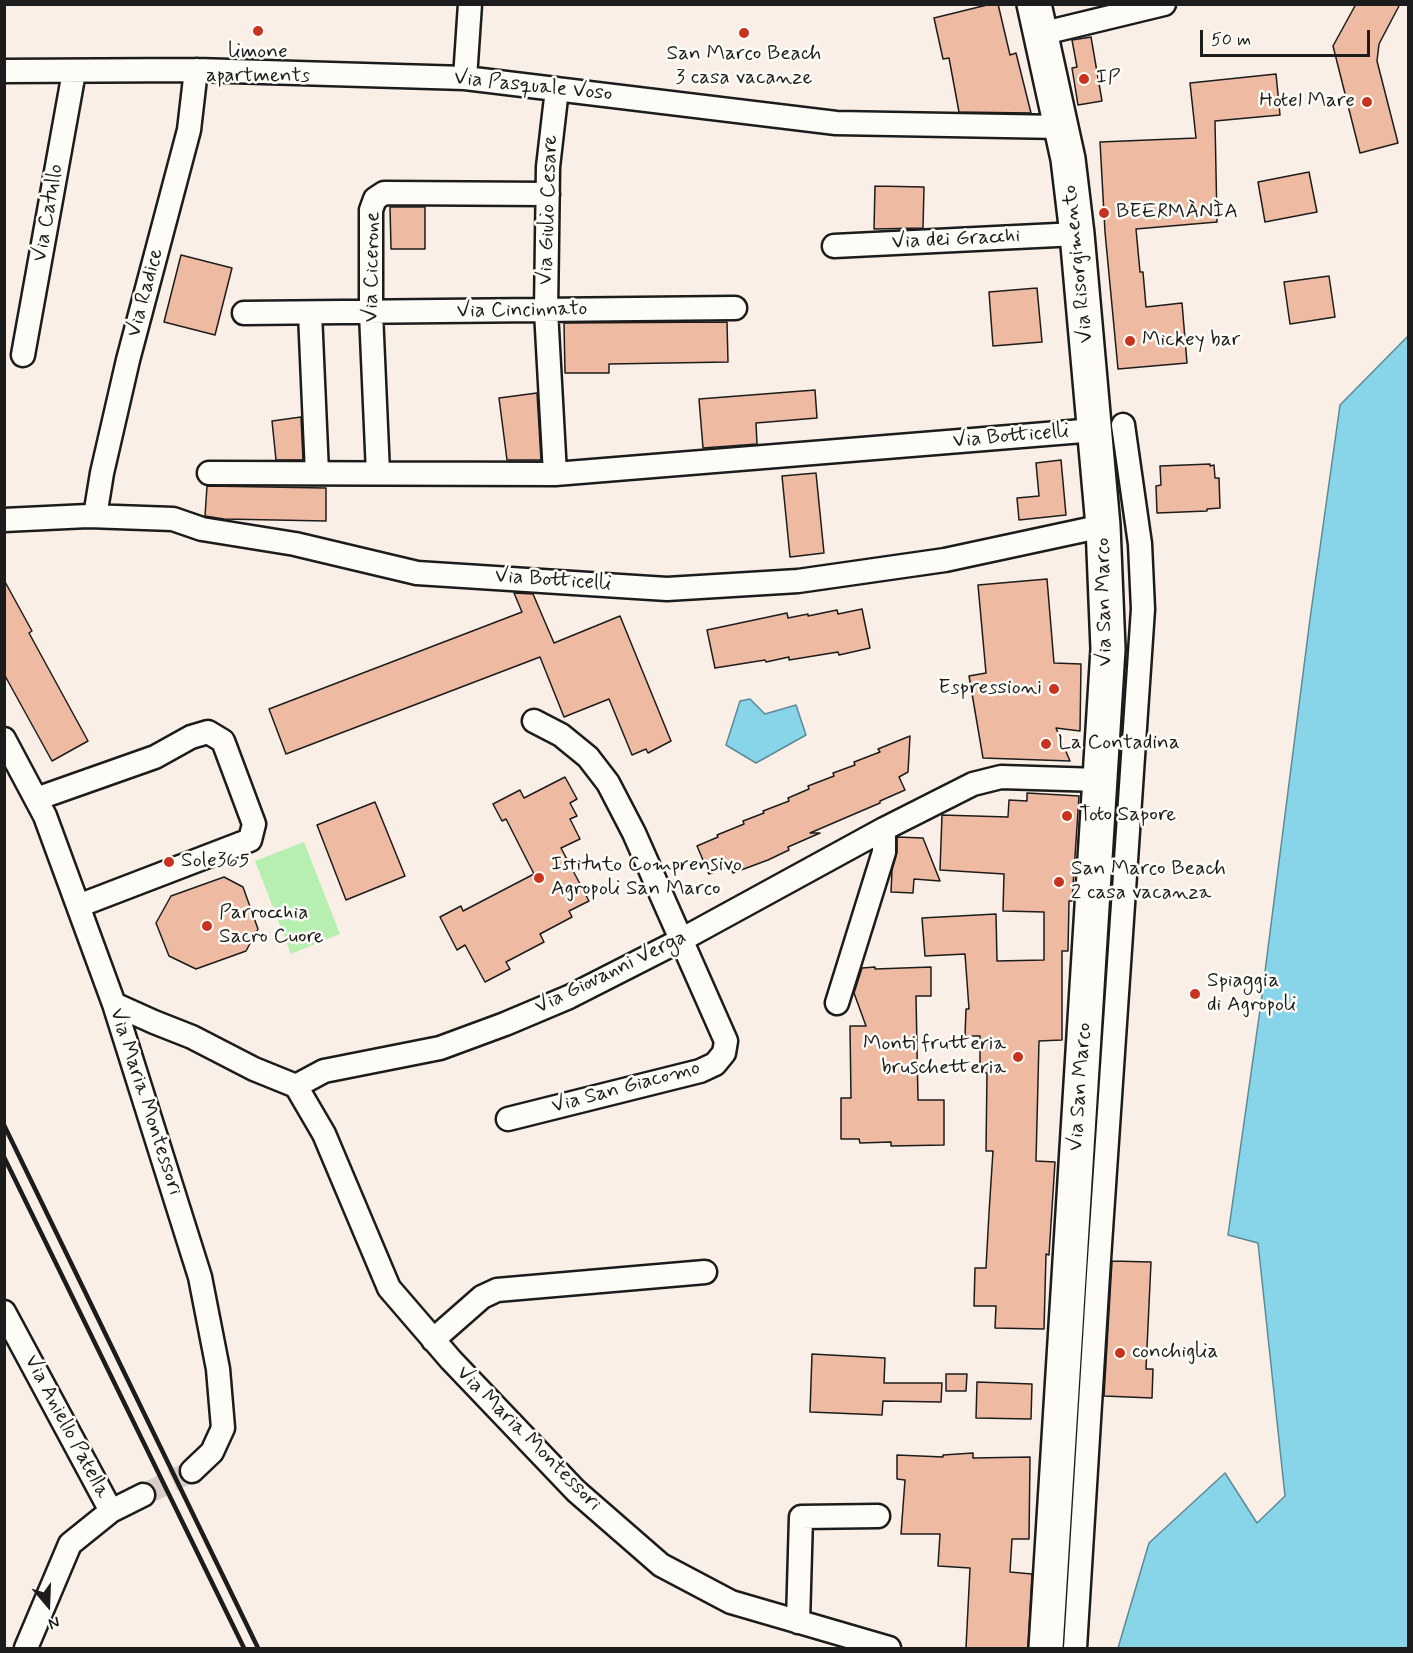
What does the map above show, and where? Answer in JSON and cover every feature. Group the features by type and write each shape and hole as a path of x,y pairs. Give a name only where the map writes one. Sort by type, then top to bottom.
{"main road":[{"name":"Via Risorgimento","path":"1037,19 1068,159 1077,234 1109,428 1103,526"},
{"name":"Via San Marco","path":"1046,1648 1108,649 1103,526"}],"street":[{"path":"465,78 470,4"},
{"path":"1037,19 1164,4"},
{"name":"Via Pasquale Voso","path":"4,71 196,70 465,78 836,123 1061,127"},
{"name":"Via Radice","path":"95,516 102,473 128,360 189,130 196,70"},
{"name":"Via Catullo","path":"23,355 75,72"},
{"name":"Via Giulio Cesare","path":"555,474 546,311 548,167 557,89"},
{"name":"Via Cicerone","path":"378,473 371,313 371,210 375,199 384,193 548,195"},
{"name":"Via dei Gracchi","path":"834,246 1077,234"},
{"name":"Via Cincinnato","path":"244,313 735,308"},
{"path":"309,313 317,473"},
{"path":"1076,1648 1098,1274 1143,609 1140,544 1109,428"},
{"name":"Via Botticelli","path":"209,473 555,474 1109,428"},
{"name":"Via Botticelli","path":"4,520 95,516 173,519 202,529 295,544 417,573 667,589 798,581 877,570 945,560 1103,526"},
{"name":"Via San Giacomo","path":"508,1119 700,1071 715,1064 724,1053 726,1041 634,833 608,783 588,757 570,742 534,722"},
{"path":"36,799 155,758 191,737 208,732 223,741 254,824 250,840 78,906"},
{"name":"Via Maria Montessori","path":"4,739 45,816 114,1004 200,1277 218,1369 223,1428 212,1452 192,1471"},
{"name":"Via Giovanni Verga","path":"296,1086 324,1071 440,1048 505,1024 569,996 681,940 973,783 1001,777 1100,780"},
{"path":"837,1003 884,852 884,829"},
{"path":"114,1004 192,1036 254,1069 296,1086"},
{"name":"Via Maria Montessori","path":"296,1086 324,1134 389,1288 433,1340 576,1491 662,1565 731,1602 889,1648"},
{"path":"433,1340 483,1297 497,1290 705,1272"},
{"name":"Via Aniello Patella","path":"4,1312 111,1511"},
{"path":"26,1648 70,1544 111,1511 143,1495"},
{"path":"798,1622 801,1517 878,1516"}],"green space":[{"path":"304,842 340,934 291,954 255,861"}],"water":[{"path":"1408,336 1408,1648 1118,1648 1149,1543 1225,1473 1257,1523 1285,1496 1258,1243 1228,1235 1340,405"},
{"path":"750,699 765,714 796,705 806,735 756,763 726,745 740,701"}],"building":[{"path":"998,4 1010,55 1016,53 1031,113 959,112 949,58 943,59 934,18"},
{"name":"Hotel Mare","path":"1356,4 1400,4 1379,44 1377,61 1398,143 1360,153 1333,46"},
{"path":"1091,37 1102,101 1078,105 1072,68 1077,67 1072,40"},
{"path":"1276,74 1280,115 1215,121 1217,222 1136,229 1146,307 1182,303 1187,363 1118,369 1105,232 1100,142 1196,138 1190,83"},
{"path":"1309,172 1317,212 1265,222 1258,182"},
{"path":"875,186 924,187 923,228 874,229"},
{"path":"390,207 425,207 425,249 391,249"},
{"path":"181,255 232,268 215,335 164,322"},
{"path":"1329,276 1335,317 1290,324 1284,282"},
{"path":"1037,288 1042,342 993,346 989,292"},
{"path":"727,322 728,362 609,364 609,373 565,373 564,323"},
{"path":"815,390 817,418 756,423 757,444 703,448 699,399"},
{"path":"537,393 541,460 507,460 499,398"},
{"path":"301,417 303,460 276,460 272,421"},
{"path":"1061,460 1066,515 1019,520 1017,498 1039,496 1036,463"},
{"path":"1210,464 1210,466 1214,465 1215,478 1219,478 1220,508 1207,509 1207,511 1157,513 1156,486 1161,485 1160,466"},
{"path":"816,473 824,553 790,557 782,476"},
{"path":"207,486 326,488 326,521 224,519 205,516"},
{"path":"1047,579 1054,663 1081,664 1080,731 1056,728 1070,761 983,758 969,676 986,673 978,585"},
{"path":"4,580 32,631 29,633 88,741 52,761 4,674"},
{"path":"514,593 533,594 554,643 620,616 671,741 648,753 646,749 632,755 609,699 564,717 540,657 286,754 269,709 522,612"},
{"path":"862,609 870,648 839,655 838,652 789,660 789,657 715,668 707,630 787,613 788,618 837,610 838,614"},
{"path":"910,736 908,772 899,777 905,790 810,833 820,833 788,847 789,850 768,860 733,873 730,866 709,874 697,846 744,824 743,821 764,813 763,811 789,801 788,798 809,789 808,786 834,776 833,773 855,765 854,762 880,752 878,749"},
{"path":"565,777 577,799 570,803 577,816 570,819 580,839 561,848 589,901 569,911 572,917 540,934 544,942 506,962 510,969 485,982 465,945 457,950 440,917 461,906 463,911 534,874 506,819 502,821 493,804 520,790 524,798"},
{"path":"1027,793 1079,796 1072,901 1069,901 1068,951 1062,951 1062,1040 1039,1041 1036,1161 1055,1162 1049,1255 1046,1254 1044,1329 995,1328 996,1306 974,1306 975,1268 986,1268 993,1151 986,1151 987,1073 980,1072 980,1036 965,1036 966,1009 969,1009 965,954 925,956 922,918 996,914 997,961 1044,960 1044,912 1003,911 1004,874 940,870 942,815 1008,817 1009,800 1027,801"},
{"path":"375,802 405,876 346,900 317,825"},
{"path":"897,837 923,838 940,881 914,879 913,893 891,892"},
{"name":"Parrocchia Sacro Cuore","path":"224,877 243,887 258,929 246,951 196,969 169,956 156,923 171,896"},
{"path":"875,967 875,969 931,967 931,996 916,996 918,1100 944,1100 944,1145 891,1146 891,1142 860,1143 859,1139 841,1139 841,1098 851,1098 850,1026 866,1026 854,993 862,968"},
{"path":"1112,1261 1151,1262 1146,1369 1153,1369 1152,1398 1104,1396"},
{"path":"812,1354 885,1358 884,1383 942,1383 941,1402 883,1401 882,1415 810,1412"},
{"path":"946,1374 967,1374 966,1391 946,1391"},
{"path":"977,1382 1032,1384 1031,1419 976,1418"},
{"path":"973,1453 973,1458 1030,1457 1029,1539 1012,1539 1010,1572 1032,1574 1028,1648 966,1648 970,1568 938,1566 940,1534 901,1534 905,1480 897,1479 897,1455 943,1457 943,1455"}],"tunnel":[{"path":"143,1495 192,1471"}],"railway":[{"path":"4,1125 258,1648"},
{"path":"4,1157 244,1648"}],"place":[{"name":"limone apartments","path":"258,31"},
{"name":"San Marco Beach 3 casa vacanze","path":"744,33"},
{"name":"IP","path":"1084,79"},
{"name":"Hotel Mare","path":"1367,102"},
{"name":"BEERMÀNÌA","path":"1104,213"},
{"name":"Mickey bar","path":"1130,341"},
{"name":"Espressioni","path":"1054,689"},
{"name":"La Contadina","path":"1046,744"},
{"name":"Toto Sapore","path":"1067,816"},
{"name":"Sole365","path":"169,862"},
{"name":"Istituto Comprensivo Agropoli San Marco","path":"539,878"},
{"name":"San Marco Beach 2 casa vacanza","path":"1059,882"},
{"name":"Parrocchia Sacro Cuore","path":"207,926"},
{"name":"Spiaggia di Agropoli","path":"1195,994"},
{"name":"Monti frutteria bruschetteria","path":"1018,1057"},
{"name":"conchiglia","path":"1120,1353"}]}
